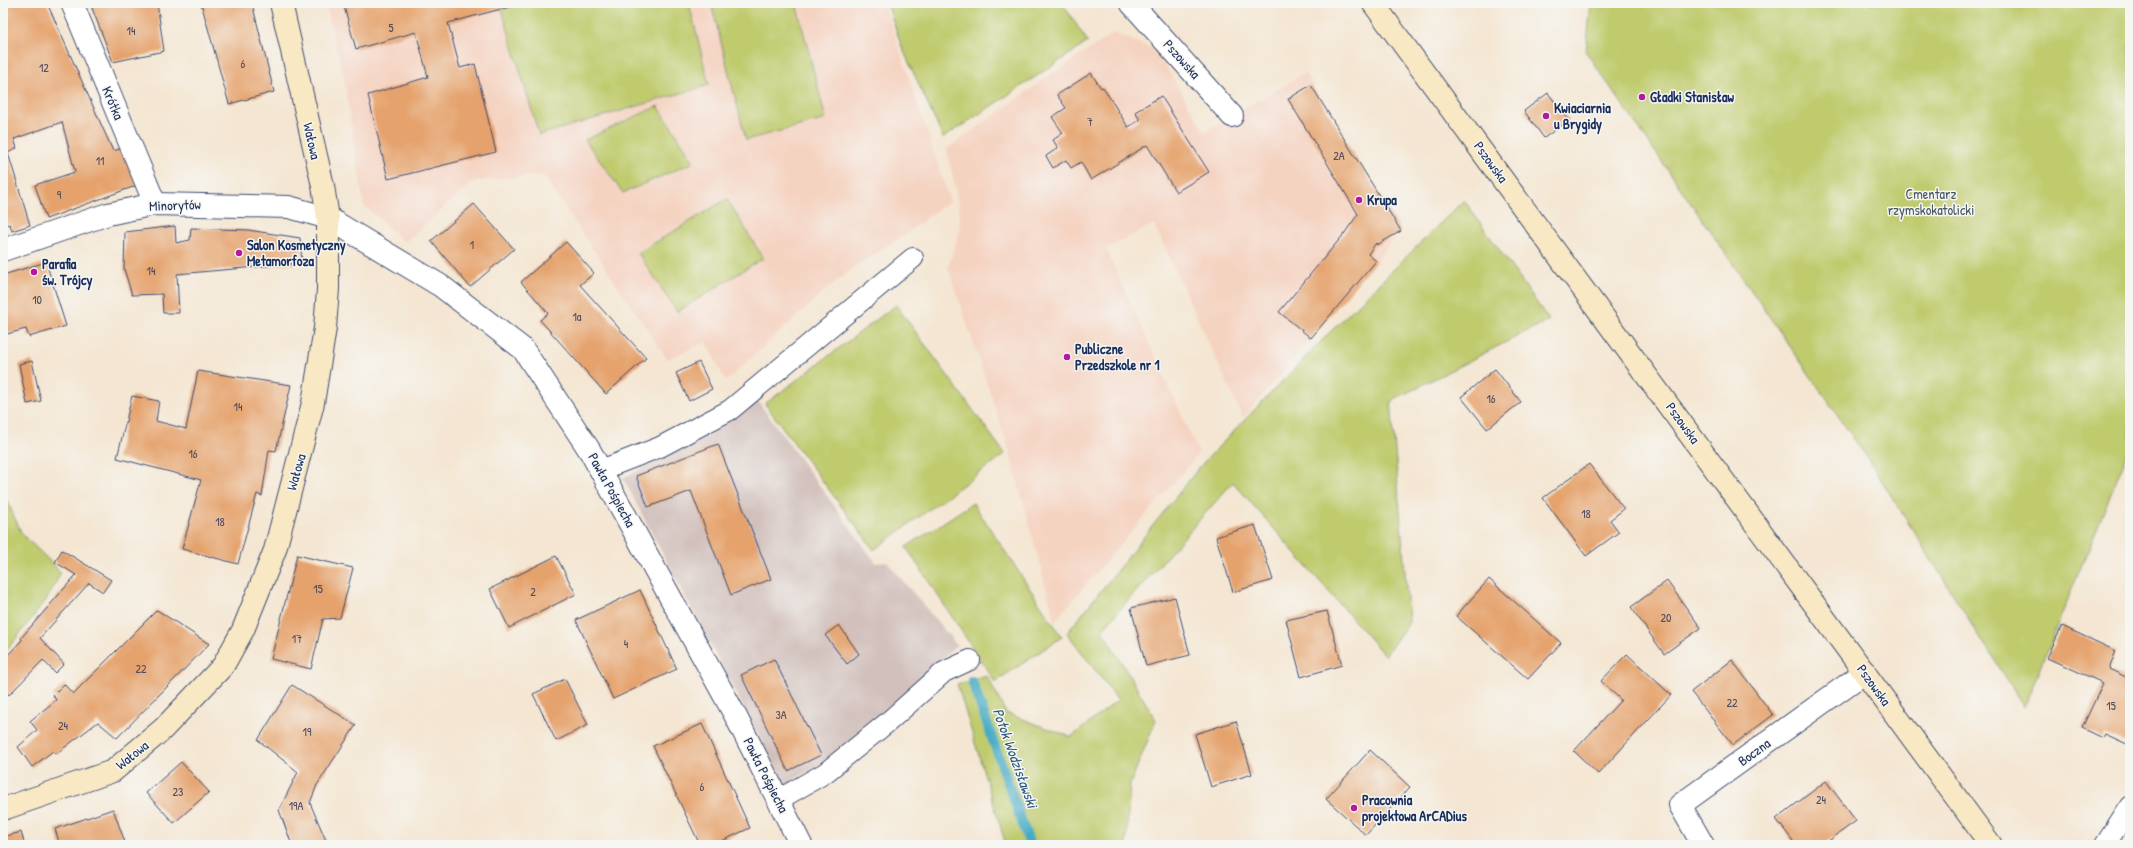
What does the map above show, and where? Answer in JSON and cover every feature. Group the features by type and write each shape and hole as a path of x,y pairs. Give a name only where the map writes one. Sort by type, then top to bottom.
{"main road":[{"name":"Wałowa","path":"3,809 113,771 163,729 223,666 243,630 275,550 313,403 325,328 328,289 328,218 323,186 281,3"},
{"name":"Pszowska","path":"1373,3 1866,672 1990,845"}],"street":[{"name":"Krótka","path":"72,3 155,204"},
{"name":"Pszowska","path":"1131,3 1232,116"},
{"name":"Minorytów","path":"3,250 108,214 155,204 289,207 328,218"},
{"name":"Pawła Pośpiecha","path":"328,218 441,286 523,349 601,470 735,715 801,845"},
{"name":"Boczna","path":"1703,845 1680,805 1866,672"}],"lane":[{"path":"601,470 660,447 730,410 913,258"},
{"path":"778,800 825,773 888,722 944,672 970,660"},
{"path":"2105,845 2130,806"}],"shaded area":[{"path":"325,3 884,3 950,201 908,232 857,265 829,287 726,381 706,342 667,359 543,175 474,181 405,242 364,206 344,77"},
{"name":"Publiczne Przedszkole nr 1","path":"1114,33 1156,50 1205,132 1305,73 1401,231 1243,418 1154,224 1106,249 1199,453 1055,621 1008,446 948,268 960,229 959,207 947,149 1045,79"},
{"path":"757,400 876,563 887,562 957,645 847,749 784,785 623,478 714,432"}],"green space":[{"path":"526,3 689,3 709,85 539,135 502,10"},
{"path":"711,3 796,3 826,119 746,140"},
{"path":"887,3 1062,3 1088,42 943,138 901,45"},
{"name":"Cmentarz rzymskokatolicki","path":"1591,3 2130,3 2130,447 2024,707 1868,459 1586,52"},
{"path":"658,106 694,162 623,193 585,140"},
{"path":"727,199 763,258 677,312 638,253"},
{"path":"1464,200 1549,320 1391,401 1409,622 1385,656 1233,482 1102,630 1156,720 1130,784 1126,845 1006,845 957,684 987,676 1006,713 1071,737 1118,700 1067,633 1203,463 1334,328"},
{"path":"896,305 1005,454 874,550 765,404"},
{"path":"3,492 22,534 61,572 47,599 3,655"},
{"path":"973,503 1062,637 995,682 906,547"}],"building":[{"path":"3,3 47,3 113,151 123,148 138,185 46,219 35,185 75,172 62,122 14,139 17,148 8,153 30,225 12,231 10,224 3,226 3,121 8,119 3,105"},
{"path":"90,3 157,3 164,51 113,62"},
{"path":"201,3 252,3 274,92 229,104"},
{"path":"343,3 524,3 448,23 460,68 475,64 496,152 388,179 368,95 428,77 416,32 356,49"},
{"path":"1091,73 1101,88 1103,87 1128,127 1140,120 1135,112 1161,96 1209,172 1176,192 1147,145 1091,180 1081,162 1071,168 1066,160 1053,168 1046,156 1058,148 1053,140 1063,133 1052,117 1066,108 1057,95"},
{"path":"1311,85 1401,231 1377,245 1376,243 1368,254 1376,261 1311,338 1279,312 1344,234 1358,214 1288,99"},
{"name":"Kwiaciarnia u Brygidy","path":"1548,93 1569,120 1544,138 1524,111"},
{"path":"474,204 514,249 470,287 431,241"},
{"path":"175,226 176,243 190,240 191,228 248,230 300,238 302,263 177,274 179,313 163,313 162,294 132,295 124,269 125,232"},
{"path":"566,242 594,273 580,285 646,358 606,394 540,320 548,313 521,282"},
{"path":"46,262 66,326 29,337 26,329 3,335 3,275"},
{"path":"32,361 41,401 27,404 19,364"},
{"path":"699,362 712,389 689,401 676,373"},
{"path":"1495,369 1521,402 1487,429 1461,397"},
{"path":"198,371 291,385 276,451 269,450 262,496 257,494 238,564 182,549 201,480 117,458 132,396 159,401 156,421 186,429"},
{"path":"718,444 771,579 731,595 691,491 648,507 636,476"},
{"path":"1589,464 1624,509 1610,520 1619,532 1586,556 1543,498"},
{"path":"1255,525 1273,580 1233,592 1216,537"},
{"path":"62,550 111,580 103,592 89,583 40,638 64,664 55,673 43,660 9,695 3,688 3,660 22,640 21,638 76,575 55,562"},
{"path":"297,555 353,568 340,618 323,619 311,669 271,659"},
{"path":"556,556 576,594 509,628 490,589"},
{"path":"1489,579 1561,643 1528,679 1456,616"},
{"path":"1667,581 1701,628 1664,654 1631,607"},
{"path":"640,590 677,669 613,699 576,620"},
{"path":"1175,597 1190,655 1146,666 1131,608"},
{"path":"157,610 209,644 117,738 98,722 56,754 53,751 32,767 18,747 37,730 30,721 56,700 53,695 64,684 73,694"},
{"path":"1327,611 1342,665 1301,677 1286,620"},
{"path":"839,625 859,654 847,664 825,635"},
{"path":"2062,626 2116,651 2109,669 2130,679 2130,738 2127,744 2105,734 2103,738 2082,728 2103,683 2047,658"},
{"path":"1627,654 1671,695 1598,774 1574,751 1621,700 1601,681"},
{"path":"774,659 821,755 788,771 741,675"},
{"path":"1732,660 1773,715 1733,745 1691,692"},
{"path":"565,679 588,725 556,741 533,694"},
{"path":"292,685 356,725 317,785 310,803 328,845 292,845 279,810 298,772 258,740"},
{"path":"1236,721 1252,774 1211,787 1195,734"},
{"path":"702,724 750,828 713,845 700,845 653,746"},
{"path":"1370,750 1410,787 1366,835 1326,799"},
{"path":"181,762 209,792 174,823 146,793"},
{"path":"1826,781 1856,821 1823,845 1796,845 1776,819"},
{"path":"113,809 126,845 60,845 55,829"},
{"path":"21,832 25,845 3,845 3,837"}],"waterway":[{"name":"Potok Wodzisławski","path":"972,681 1030,845"}],"place":[{"name":"Gładki Stanisław","path":"1642,97"},
{"name":"Kwiaciarnia u Brygidy","path":"1546,116"},
{"name":"Krupa","path":"1359,200"},
{"name":"Salon Kosmetyczny Metamorfoza","path":"239,253"},
{"name":"Parafia św. Trójcy","path":"34,272"},
{"name":"Publiczne Przedszkole nr 1","path":"1067,357"},
{"name":"Pracownia projektowa ArCADius","path":"1354,808"}]}
